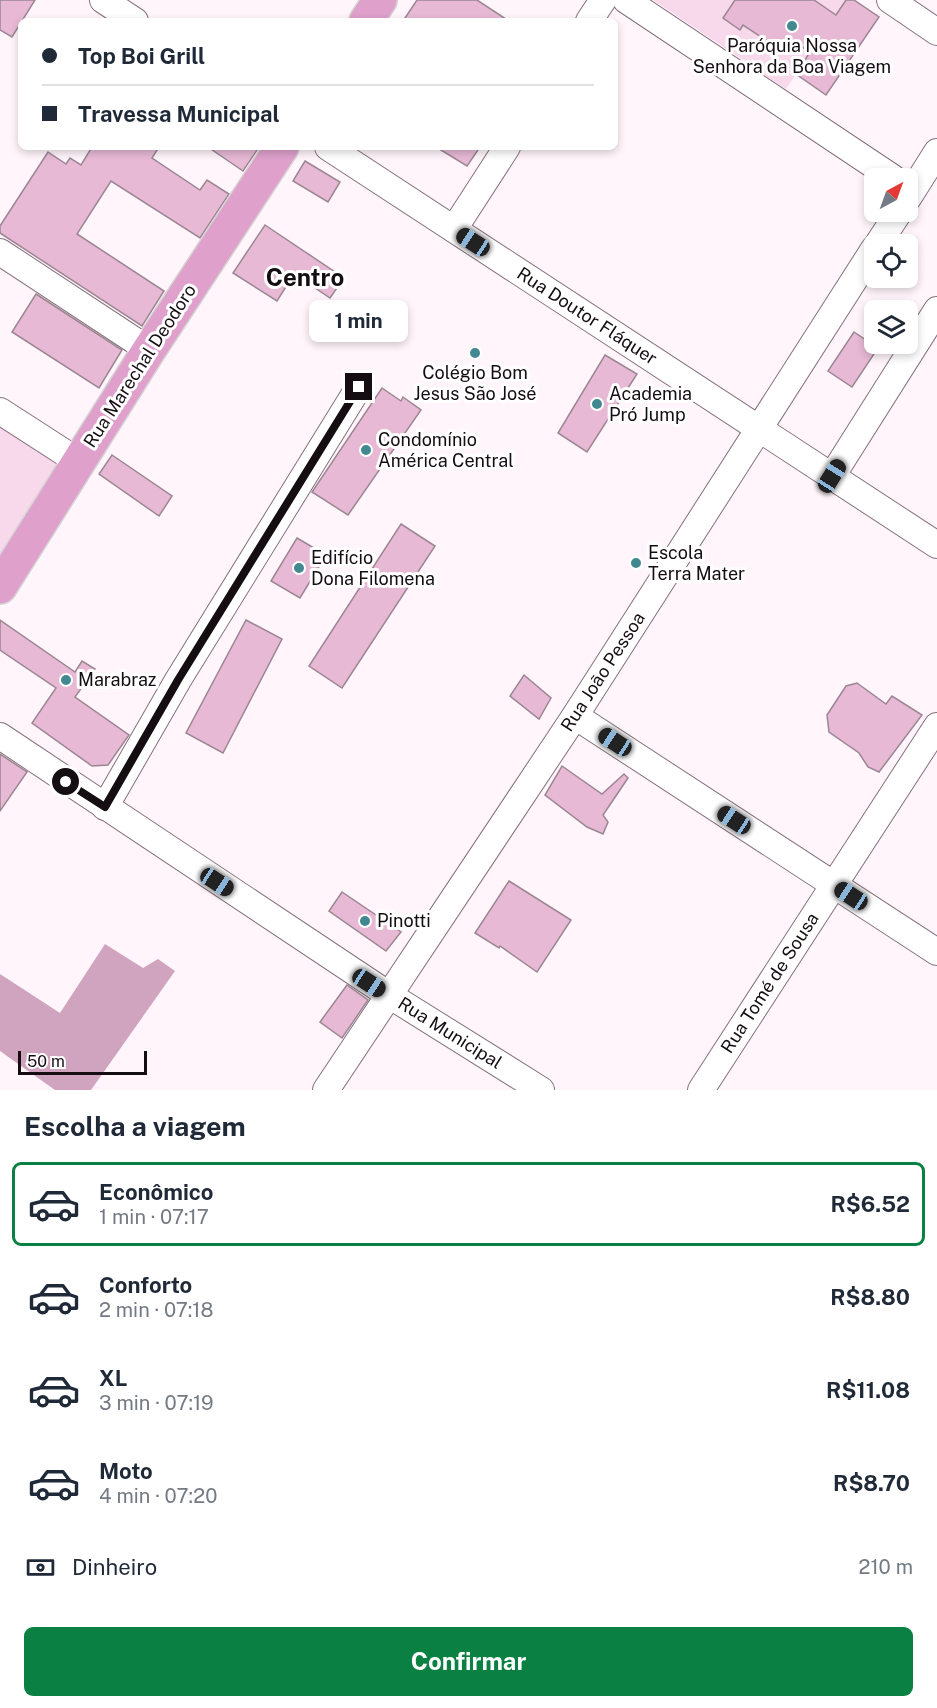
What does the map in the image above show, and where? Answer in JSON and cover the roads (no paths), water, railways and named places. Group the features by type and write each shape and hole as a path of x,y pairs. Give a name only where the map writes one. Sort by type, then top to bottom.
{"main road":[{"path":"368,18 380,0"},
{"name":"Rua Marechal Deodoro","path":"0,587 149,350 280,150"}],"street":[{"path":"103,0 130,18"},
{"path":"591,18 603,0"},
{"path":"626,0 868,168"},
{"path":"890,0 937,32"},
{"name":"Rua Doutor Fláquer","path":"333,150 937,545"},
{"path":"454,229 505,150"},
{"path":"918,176 937,152"},
{"path":"0,252 149,350"},
{"name":"Rua João Pessoa","path":"327,1090 575,716 864,265"},
{"path":"832,476 937,310"},
{"path":"105,807 178,680 359,387"},
{"path":"0,411 79,462"},
{"path":"575,716 937,952"},
{"name":"Rua Tomé de Sousa","path":"701,1090 937,726"},
{"name":"Rua Municipal","path":"0,736 388,995 541,1090"}],"place":[{"name":"Paróquia Nossa Senhora da Boa Viagem","path":"792,26"},
{"name":"Colégio Bom Jesus São José","path":"475,353"},
{"name":"Academia Pró Jump","path":"597,404"},
{"name":"Condomínio América Central","path":"366,450"},
{"name":"Escola Terra Mater","path":"636,563"},
{"name":"Edifício Dona Filomena","path":"299,568"},
{"name":"Marabraz","path":"66,680"},
{"name":"Pinotti","path":"365,921"}],"district":[{"name":"Centro","path":"305,278"}]}
